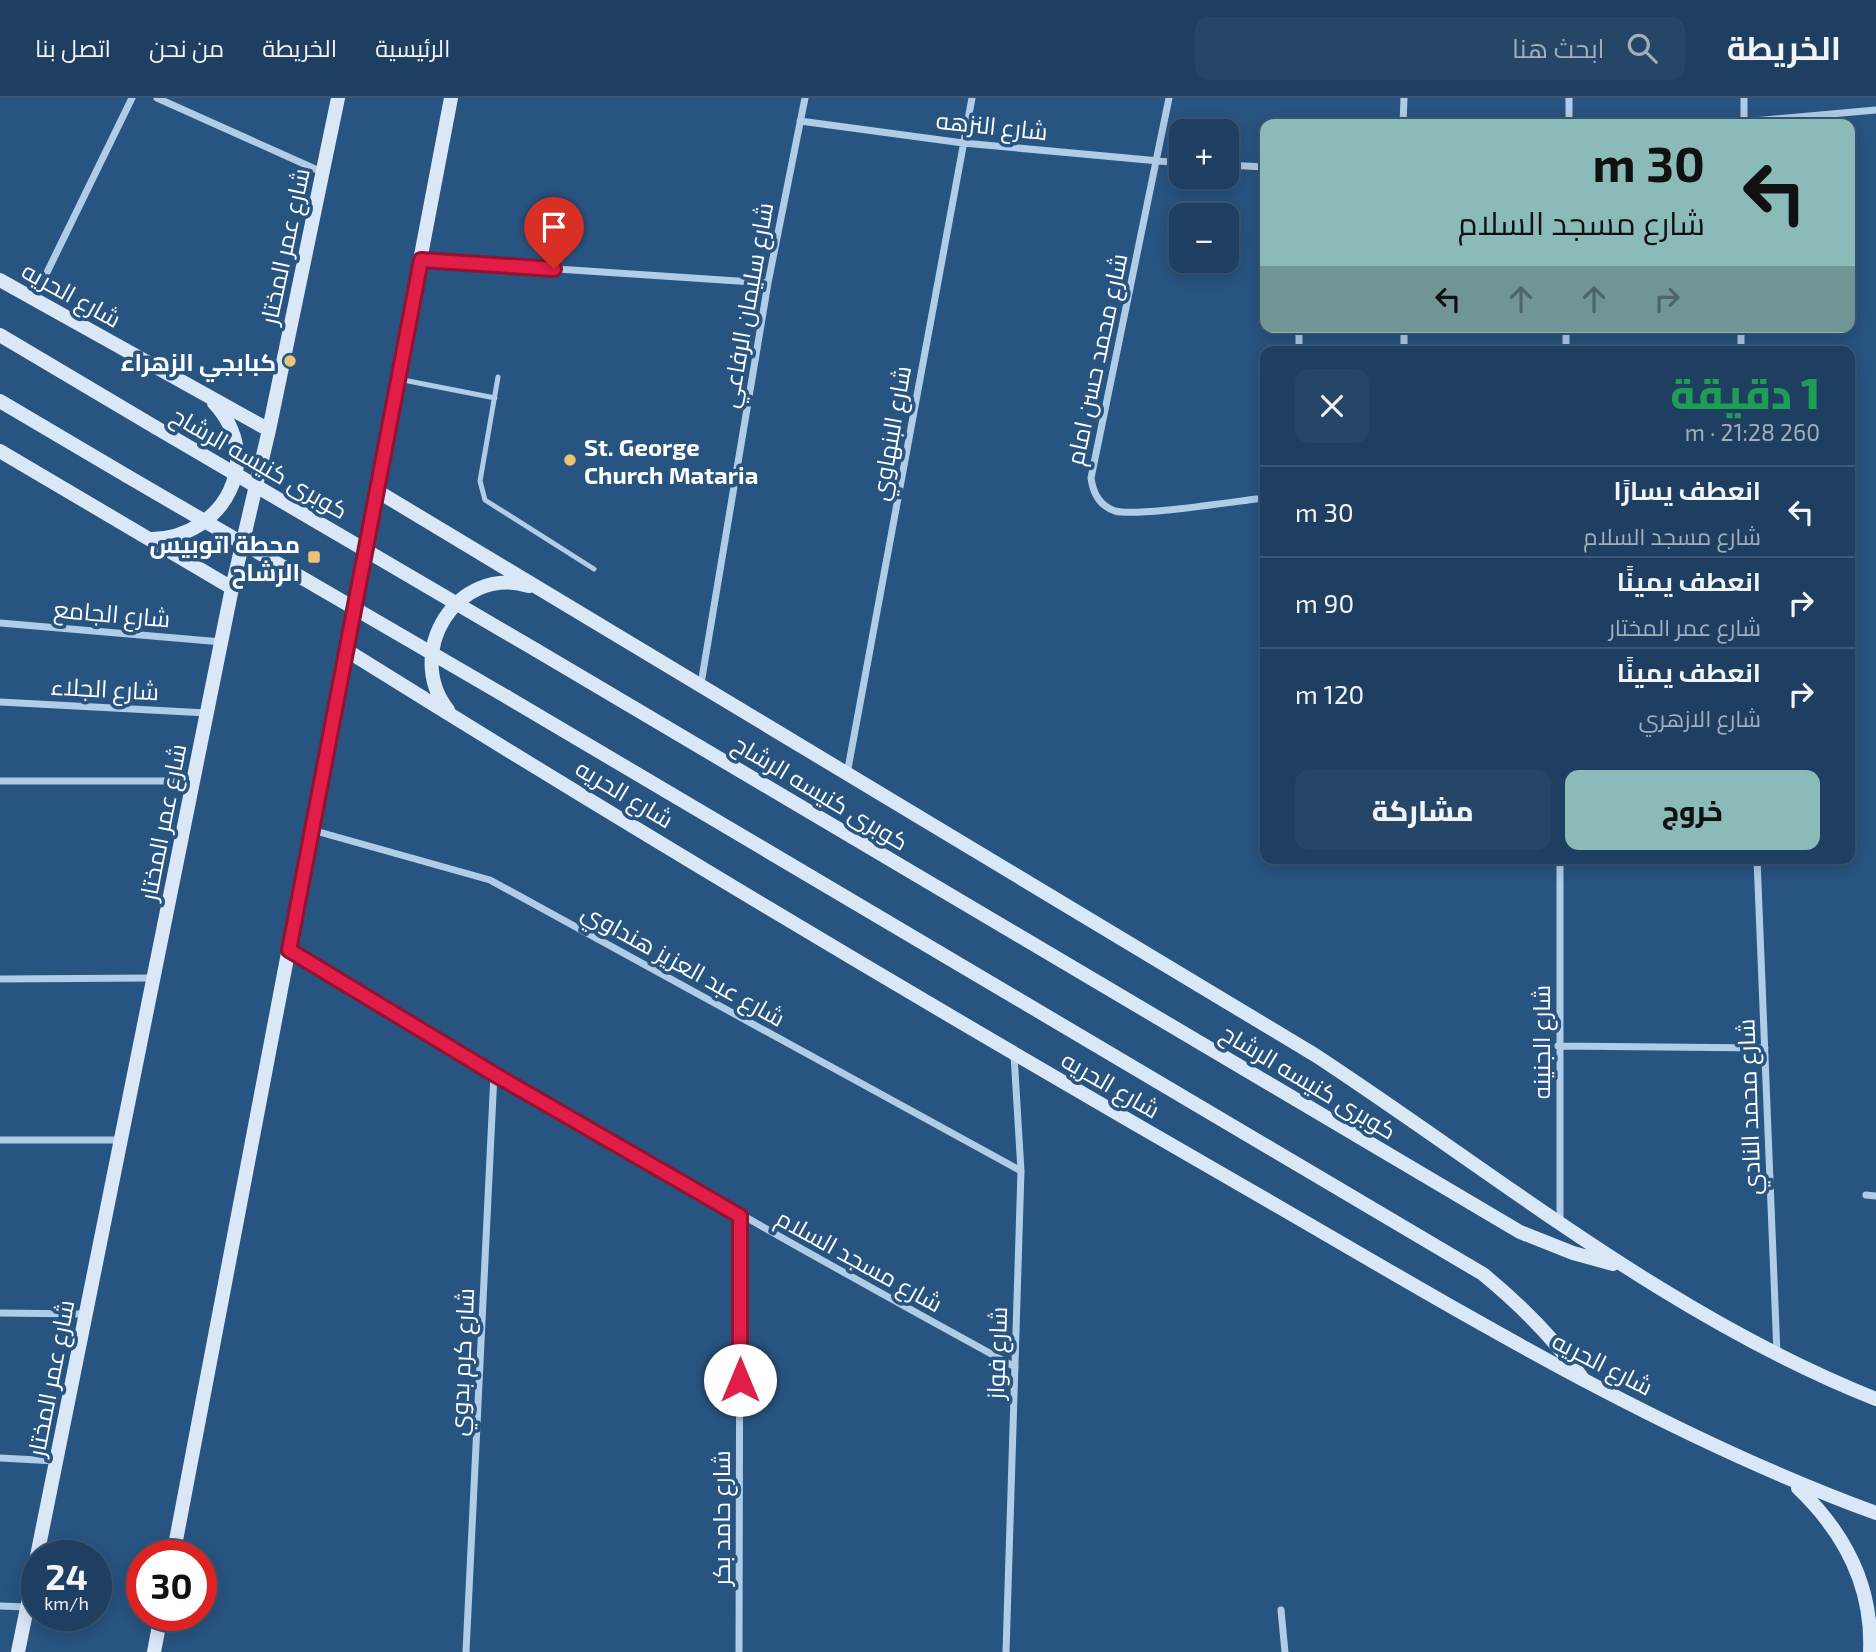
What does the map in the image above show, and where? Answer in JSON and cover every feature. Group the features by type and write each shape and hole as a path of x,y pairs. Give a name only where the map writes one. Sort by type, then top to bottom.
{"main road":[{"name":"شارع عمر المختار","path":"41,1540 232,588 269,430 338,98"},
{"path":"176,1540 451,98"},
{"name":"شارع الحريه","path":"0,280 269,430"},
{"name":"كوبرى كنيسه الرشاح","path":"0,335 1520,1232 1573,1253 1628,1268"},
{"path":"150,539 171,539 207,522 221,507 231,489 236,471 233,436 227,420 203,393"},
{"path":"0,401 507,697 1483,1274 1531,1315 1557,1343 1586,1384"},
{"path":"0,451 232,588"},
{"path":"377,491 1315,1055 1408,1116 1560,1225 1628,1268 1777,1354 1876,1399"},
{"path":"453,717 441,701 433,682 430,663 432,642 445,615 467,595 485,586 505,583 544,591"},
{"name":"شارع الحريه","path":"346,650 1014,1055 1586,1384 1792,1483 1876,1513"},
{"path":"1792,1483 1816,1505 1837,1532 1854,1562 1871,1627 1870,1652"},
{"name":"شارع عمر المختار","path":"18,1652 22,1631"},
{"path":"154,1652 158,1631"}],"street":[{"path":"34,299 132,98"},
{"path":"157,98 323,172"},
{"name":"شارع سليمان الرفاعي","path":"701,685 768,283 805,98"},
{"name":"شارع البنهاوي","path":"847,774 972,98"},
{"name":"شارع محمد حسن امام","path":"1169,98 1091,478 1092,487 1101,502 1124,512 1260,498"},
{"path":"1404,98 1404,119"},
{"path":"1569,98 1569,119"},
{"path":"1744,119 1745,98"},
{"path":"1785,119 1876,110"},
{"name":"شارع النزهه","path":"800,121 963,142 1169,162"},
{"path":"1239,166 1260,167"},
{"path":"421,260 768,283"},
{"name":"شارع الجامع","path":"0,623 222,642"},
{"name":"شارع الجلاء","path":"0,702 207,713"},
{"path":"0,781 193,781"},
{"name":"شارع عبد العزيز هنداوي","path":"312,830 490,880 1021,1171"},
{"name":"شارع الجنينه","path":"1560,864 1560,1225"},
{"name":"شارع محمد النادي","path":"1757,864 1777,1354"},
{"name":"شارع مسجد السلام","path":"289,950 494,1074 740,1216 1015,1367"},
{"path":"0,979 154,978"},
{"path":"1558,1046 1766,1048"},
{"name":"شارع فواز","path":"1006,1652 1021,1171 1014,1055"},
{"name":"شارع كرم بدوي","path":"466,1652 494,1074"},
{"path":"0,1140 121,1140"},
{"path":"1866,1195 1876,1196"},
{"name":"شارع حامد بكر","path":"739,1652 740,1216"},
{"path":"0,1313 86,1314"},
{"path":"0,1458 57,1461"},
{"path":"0,1606 21,1606"},
{"path":"1281,1609 1285,1652"}],"lane":[{"path":"498,377 480,481 485,500 594,569"},
{"path":"398,379 495,398"}],"place":[{"name":"كبابجي الزهراء","path":"290,361"},
{"name":"St. George Church Mataria","path":"570,460"},
{"name":"محطة اتوبيس الرشاح","path":"314,557"}],"route":[{"path":"554,269 421,260 289,950 494,1074 740,1216 740,1380"}]}
